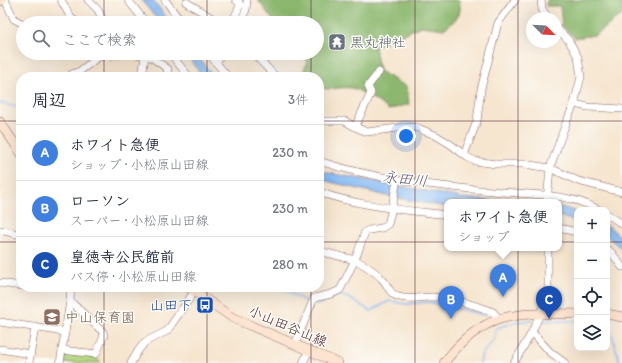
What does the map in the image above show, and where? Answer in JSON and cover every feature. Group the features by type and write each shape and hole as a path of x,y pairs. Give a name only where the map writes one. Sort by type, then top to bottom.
{"main road":[{"path":"0,122 16,146"},
{"name":"小山田谷山線","path":"195,292 233,318 338,363"},
{"path":"444,363 464,340 475,331 499,319 517,315 574,314"},
{"path":"610,315 622,317"}],"street":[{"path":"6,0 16,19"},
{"path":"61,0 69,16"},
{"path":"88,0 98,10 101,16"},
{"path":"128,0 141,16"},
{"path":"164,0 177,16"},
{"path":"235,16 240,5 236,0"},
{"path":"243,16 246,10 247,0"},
{"path":"464,155 477,121 481,89 498,23 515,0"},
{"path":"541,0 542,9 544,12"},
{"path":"186,2 209,16"},
{"path":"324,162 358,172 421,183 547,199 550,168 574,104 581,77 578,57 569,41 562,33"},
{"path":"77,72 90,60"},
{"path":"142,72 144,60"},
{"path":"155,60 168,69 167,72"},
{"path":"176,60 185,72"},
{"path":"214,60 223,72"},
{"path":"260,60 271,72"},
{"path":"355,127 371,93 368,86 379,72"},
{"path":"574,104 588,107 622,109"},
{"path":"324,121 345,121 367,132 414,127 435,135 475,161 496,164 524,164 550,168 578,181 622,192"},
{"path":"295,344 314,298 340,290 355,260 365,232 385,227 389,220 392,208 397,179"},
{"path":"324,193 392,208 444,215"},
{"path":"562,200 577,201 592,207"},
{"path":"610,216 622,224"},
{"path":"562,229 574,231"},
{"path":"0,230 16,234"},
{"path":"514,363 532,332 548,296 548,251"},
{"path":"324,252 355,260 379,276 384,281 391,293 398,297 409,299 429,296 457,301 494,313 499,319"},
{"path":"610,252 622,267"},
{"path":"0,283 16,285"},
{"path":"60,363 71,292"},
{"path":"131,363 145,342 167,331 189,292"},
{"path":"62,350 96,354 104,336 103,332 70,301"},
{"path":"0,322 65,332"},
{"path":"29,363 35,327"},
{"path":"532,332 550,352 565,363"},
{"path":"0,349 30,354"},
{"path":"303,363 308,350"}],"green space":[{"path":"258,0 459,0 460,5 459,14 457,17 444,29 421,26 375,47 379,71 407,87 409,104 389,110 355,89 324,88 324,72 303,72 307,63 306,60 324,60 324,16 270,16"},
{"path":"547,0 622,0 622,15 595,35 575,38 562,26 562,12 561,12 560,6 546,6"},
{"path":"65,355 95,357 101,363 64,363"}],"water":[{"path":"141,0 153,0 166,16 155,16"},
{"path":"190,60 201,60 210,72 199,72"},
{"path":"324,172 474,199 444,199 444,206 387,196 324,180"},
{"path":"562,207 574,211 574,221 562,217"},
{"path":"610,228 622,238 622,249 610,239"}],"waterway":[{"path":"0,103 16,107"},
{"path":"288,292 309,303"},
{"path":"316,305 337,296 341,296 349,298 371,311 389,301 406,304 429,302 485,315"},
{"path":"480,363 482,354 494,340 496,328 521,321 532,321"},
{"path":"539,321 574,321"},
{"path":"610,332 621,363"}],"place":[{"name":"黒丸神社","path":"337,42"},
{"name":"ホワイト急便","path":"503,297"},
{"name":"山田下","path":"205,305"},
{"name":"中山保育園","path":"52,317"},
{"name":"ローソン","path":"451,319"},
{"name":"皇徳寺公民館前","path":"549,319"}],"water label":[{"name":"永田川","path":"405,179"}]}
